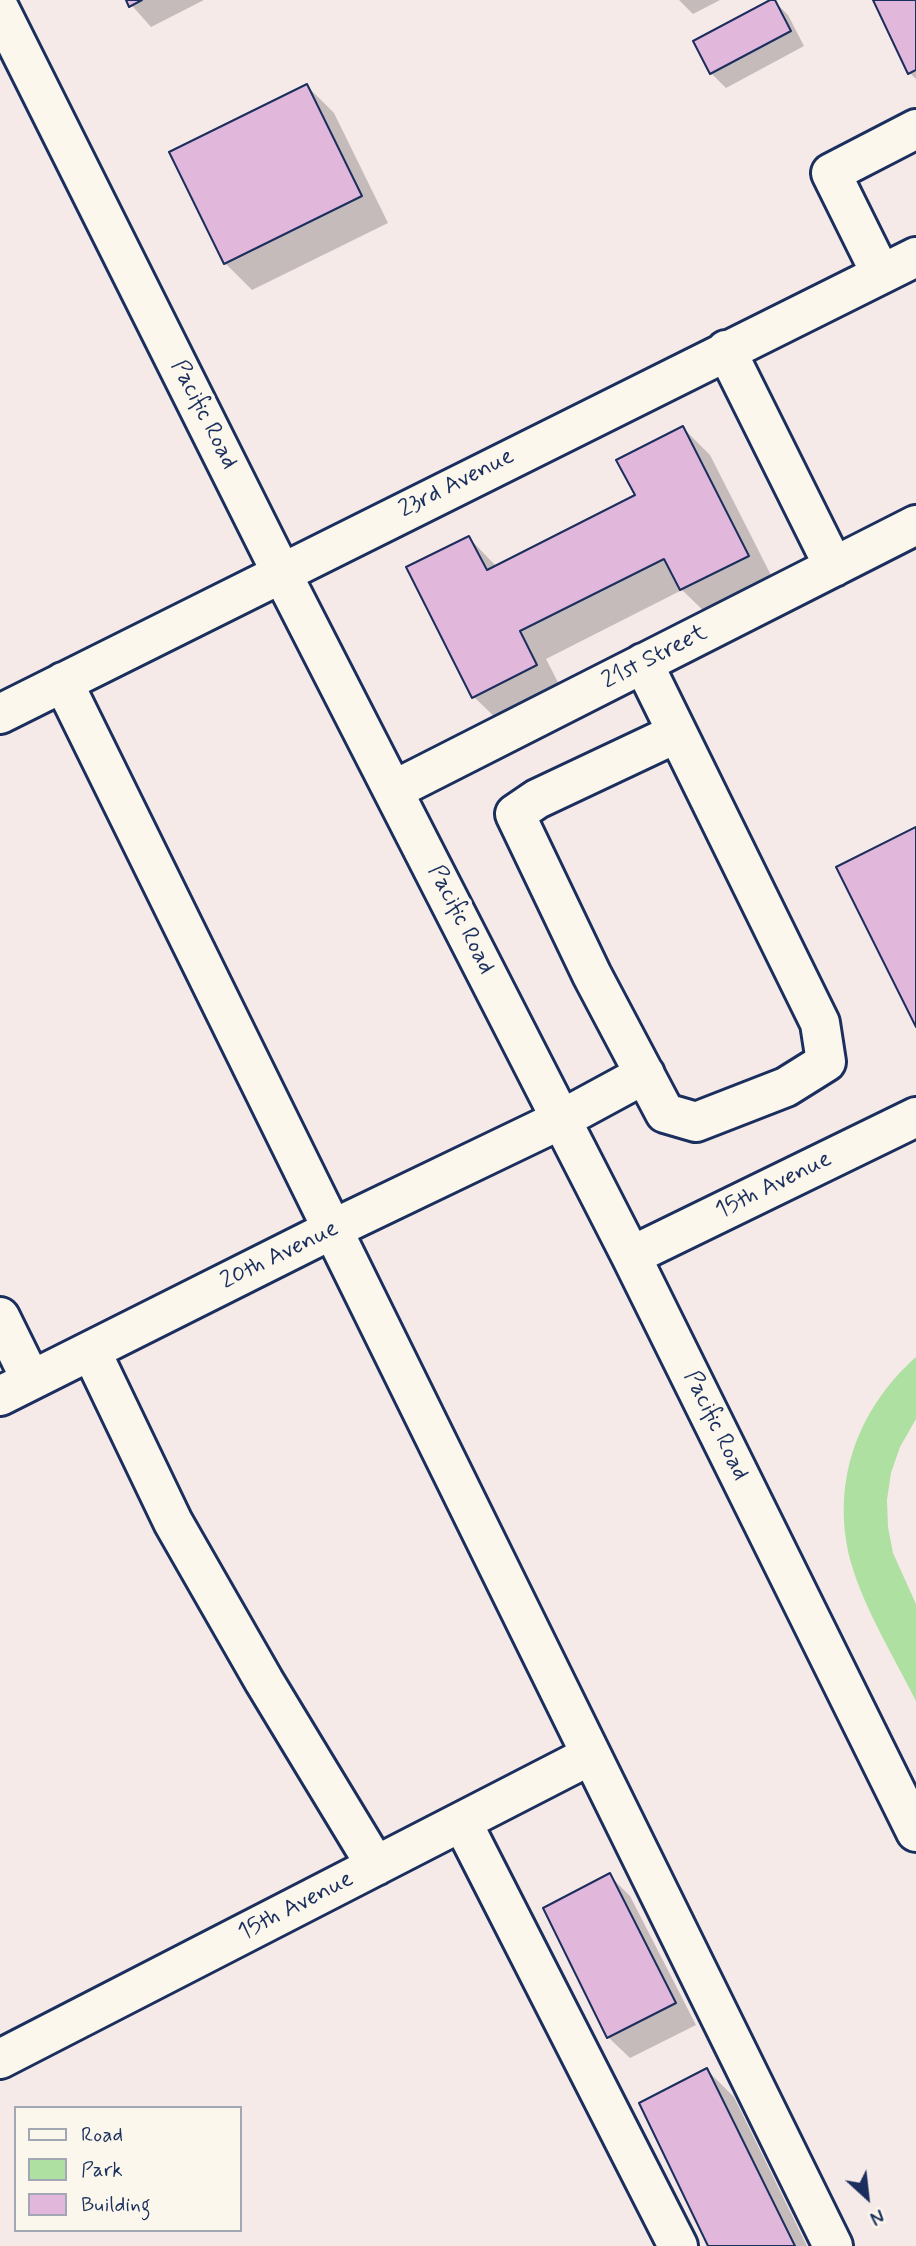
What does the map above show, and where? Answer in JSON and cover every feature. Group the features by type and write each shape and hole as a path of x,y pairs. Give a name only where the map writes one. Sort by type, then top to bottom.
{"street":[{"name":"Pacific Road","path":"0,10 281,572 631,1256 916,1832"},
{"path":"881,274 831,173 916,129"},
{"name":"23rd Avenue","path":"0,714 916,257"},
{"path":"726,350 834,567"},
{"name":"21st Street","path":"394,790 916,525"},
{"path":"643,663 820,1023 826,1062 786,1087 696,1122 665,1113 592,975 515,814 537,799 677,733"},
{"path":"63,682 833,2246"},
{"name":"20th Avenue","path":"16,1388 333,1229 562,1119 645,1074"},
{"name":"15th Avenue","path":"631,1256 916,1117"},
{"path":"0,1317 16,1388"},
{"path":"91,1350 173,1522 264,1681 376,1866"},
{"name":"15th Avenue","path":"0,2059 591,1755"},
{"path":"462,1822 678,2246"}],"green space":[{"path":"916,1357 916,1419 900,1447 891,1473 887,1500 893,1553 916,1604 916,1701 872,1617 858,1583 846,1537 844,1507 846,1479 863,1426 877,1401"}],"building":[{"path":"126,0 142,0 129,7"},
{"path":"770,0 775,0 791,31 710,74 693,41"},
{"path":"873,0 916,0 916,70 908,74"},
{"path":"307,84 362,196 224,264 169,152"},
{"path":"683,426 749,556 680,590 664,559 520,631 537,665 472,698 406,567 469,536 487,570 635,495 616,460"},
{"path":"916,827 916,1027 836,867"},
{"path":"610,1873 676,2003 607,2038 543,1908"},
{"path":"707,2068 795,2246 708,2246 639,2103"}]}
